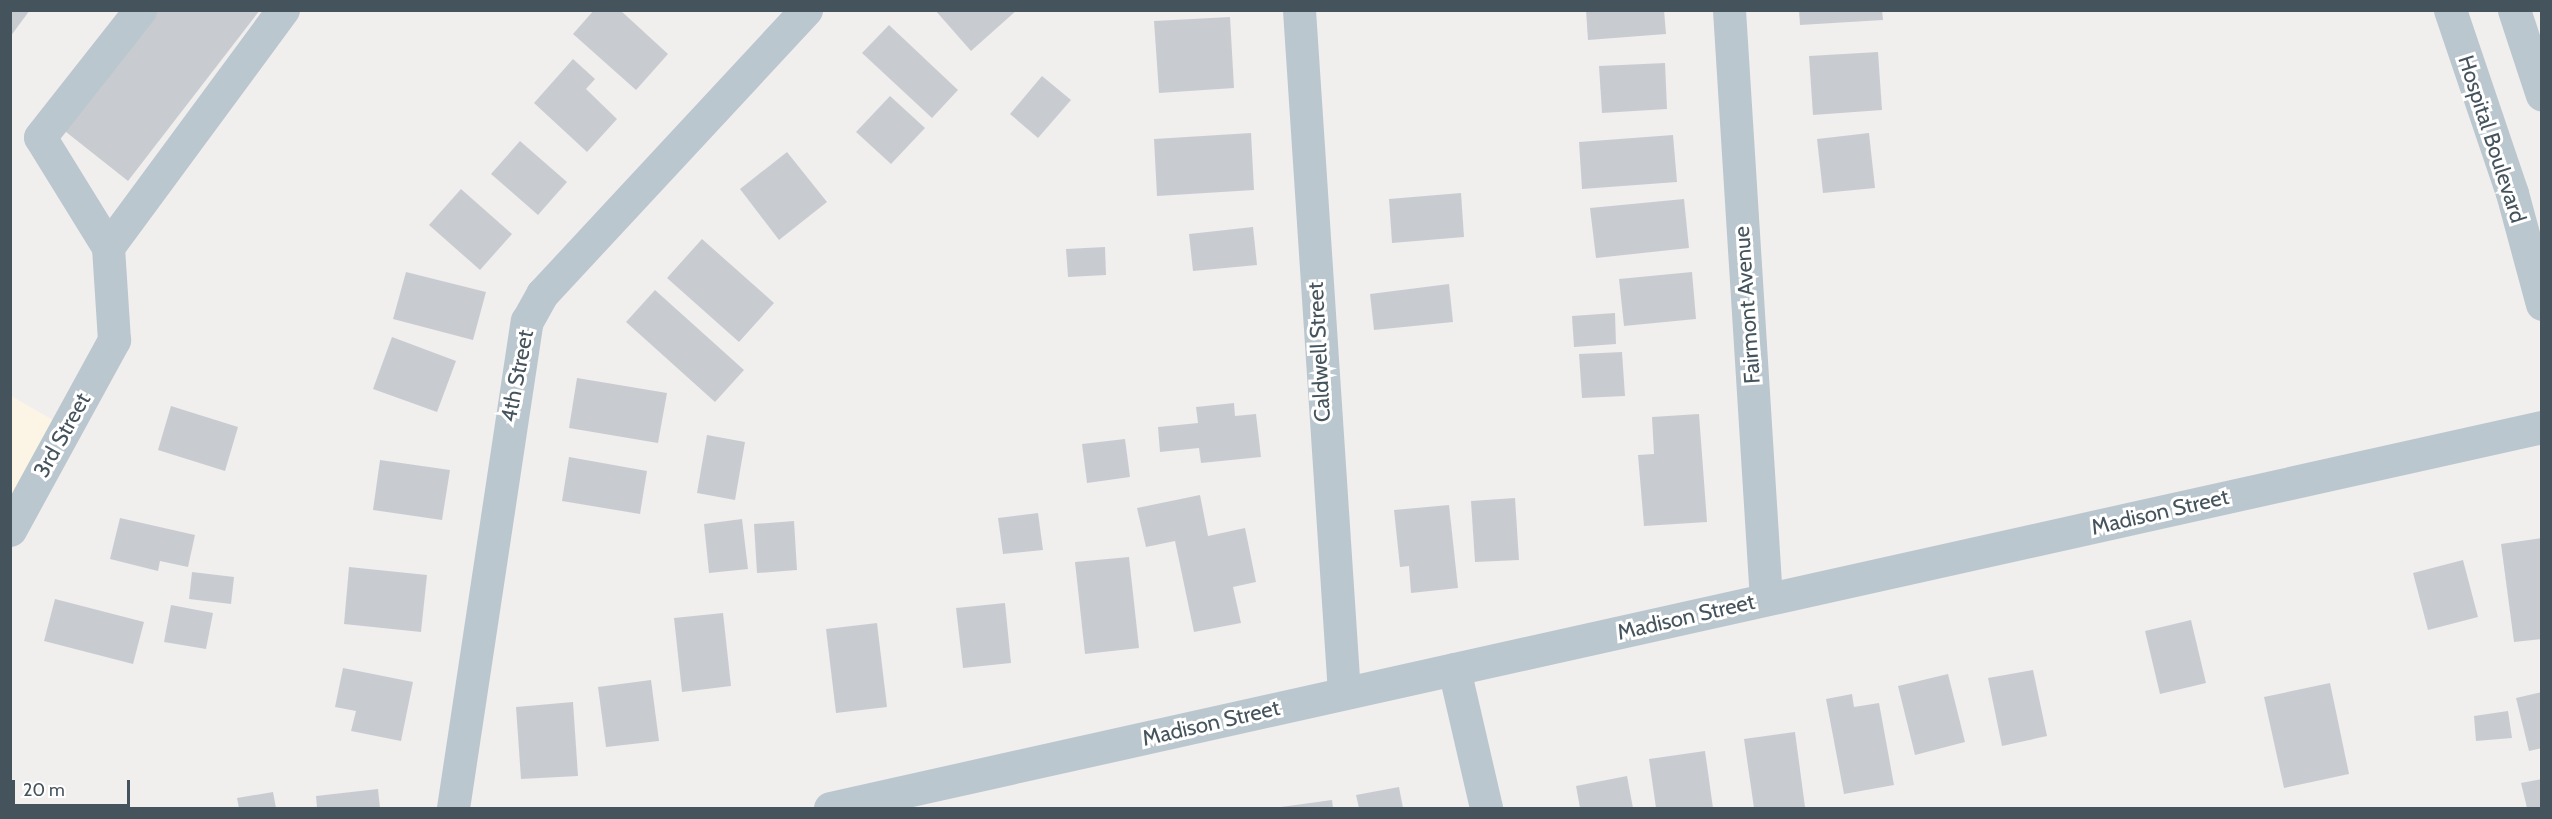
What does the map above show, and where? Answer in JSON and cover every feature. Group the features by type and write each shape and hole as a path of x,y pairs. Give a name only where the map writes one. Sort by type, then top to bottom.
{"street":[{"path":"140,10 40,137 108,247 283,10"},
{"name":"4th Street","path":"453,808 527,321 542,294 806,10"},
{"name":"Caldwell Street","path":"1299,10 1344,693"},
{"name":"Fairmont Avenue","path":"1729,10 1766,599"},
{"name":"Hospital Boulevard","path":"2450,10 2512,193 2541,304"},
{"path":"2514,10 2541,95"},
{"name":"3rd Street","path":"10,530 114,340 108,247"},
{"name":"Madison Street","path":"830,808 2541,427"},
{"path":"1454,669 1486,808"}],"shaded area":[{"path":"11,396 53,420 11,499"}],"building":[{"path":"10,10 30,10 10,37"},
{"path":"152,10 260,10 128,181 61,128"},
{"path":"594,10 620,10 668,54 636,90 573,34"},
{"path":"935,10 1017,10 971,51"},
{"path":"1586,10 1664,10 1666,34 1588,40"},
{"path":"1799,10 1882,10 1883,20 1800,25"},
{"path":"1230,17 1234,88 1159,93 1154,21"},
{"path":"889,25 958,90 932,118 862,53"},
{"path":"1878,52 1882,110 1813,115 1809,56"},
{"path":"573,59 595,79 586,89 617,119 587,152 534,103"},
{"path":"1665,63 1667,109 1602,113 1599,66"},
{"path":"1042,76 1071,100 1038,138 1010,114"},
{"path":"890,96 925,128 891,164 856,132"},
{"path":"1251,133 1254,190 1157,196 1154,139"},
{"path":"1869,133 1875,188 1823,193 1817,139"},
{"path":"1673,135 1677,182 1582,189 1579,142"},
{"path":"520,141 567,182 538,215 491,174"},
{"path":"787,152 827,202 779,240 740,189"},
{"path":"461,189 512,234 480,270 429,225"},
{"path":"1461,193 1464,237 1392,243 1389,199"},
{"path":"1684,199 1689,248 1596,258 1590,208"},
{"path":"1253,227 1257,265 1193,271 1189,234"},
{"path":"702,239 774,303 739,342 667,278"},
{"path":"1105,247 1106,275 1068,277 1066,249"},
{"path":"406,272 486,292 473,340 393,319"},
{"path":"1692,272 1696,319 1624,326 1619,279"},
{"path":"1449,284 1453,322 1374,330 1370,294"},
{"path":"655,290 744,370 715,402 626,322"},
{"path":"1615,313 1616,344 1574,347 1572,316"},
{"path":"392,337 456,361 437,412 373,389"},
{"path":"1622,352 1625,396 1582,398 1579,354"},
{"path":"577,378 667,393 658,443 569,428"},
{"path":"1234,403 1235,416 1256,414 1261,457 1201,463 1199,448 1160,452 1158,427 1198,423 1196,407"},
{"path":"171,406 238,427 225,471 158,450"},
{"path":"1699,414 1707,522 1644,526 1638,455 1654,454 1652,417"},
{"path":"707,435 745,442 735,500 697,493"},
{"path":"1125,439 1130,477 1087,483 1082,444"},
{"path":"569,457 647,471 640,514 562,501"},
{"path":"380,460 450,470 442,520 373,510"},
{"path":"1200,495 1208,536 1245,528 1256,582 1233,587 1241,623 1194,632 1175,541 1146,547 1137,508"},
{"path":"1515,498 1519,560 1475,562 1471,501"},
{"path":"1449,505 1458,588 1411,593 1409,566 1400,567 1394,510"},
{"path":"1038,513 1043,550 1003,554 998,518"},
{"path":"120,518 195,535 188,567 160,561 158,571 110,559"},
{"path":"742,519 748,569 709,573 704,524"},
{"path":"794,521 797,570 757,573 754,524"},
{"path":"2542,538 2542,639 2514,642 2501,544"},
{"path":"1129,557 1139,648 1085,654 1075,562"},
{"path":"2463,560 2478,617 2428,630 2413,573"},
{"path":"349,567 427,575 421,632 344,624"},
{"path":"192,572 234,577 231,604 189,599"},
{"path":"55,599 144,622 133,664 44,641"},
{"path":"1005,603 1011,663 963,668 956,608"},
{"path":"171,605 213,613 206,649 164,642"},
{"path":"723,613 731,686 682,692 674,618"},
{"path":"2191,620 2206,683 2160,694 2145,631"},
{"path":"877,623 887,707 836,713 826,629"},
{"path":"343,668 413,682 401,741 351,731 356,711 335,707"},
{"path":"2033,670 2047,736 2002,746 1988,678"},
{"path":"1948,674 1965,742 1915,755 1898,686"},
{"path":"651,680 659,741 606,747 598,687"},
{"path":"2330,683 2349,774 2284,788 2264,697"},
{"path":"2542,692 2542,748 2529,751 2516,698"},
{"path":"1852,694 1854,707 1879,703 1894,785 1844,794 1826,699"},
{"path":"573,702 578,776 521,779 516,707"},
{"path":"2508,711 2512,738 2476,741 2474,716"},
{"path":"1795,732 1805,807 1754,808 1744,739"},
{"path":"1705,751 1713,808 1656,808 1649,759"},
{"path":"1627,776 1633,808 1580,808 1576,786"},
{"path":"2542,779 2542,808 2527,808 2521,783"},
{"path":"1399,787 1403,808 1359,808 1356,795"},
{"path":"378,789 380,808 317,808 316,796"},
{"path":"273,792 276,808 239,808 237,798"},
{"path":"1332,800 1333,808 1281,808 1281,807"}]}
